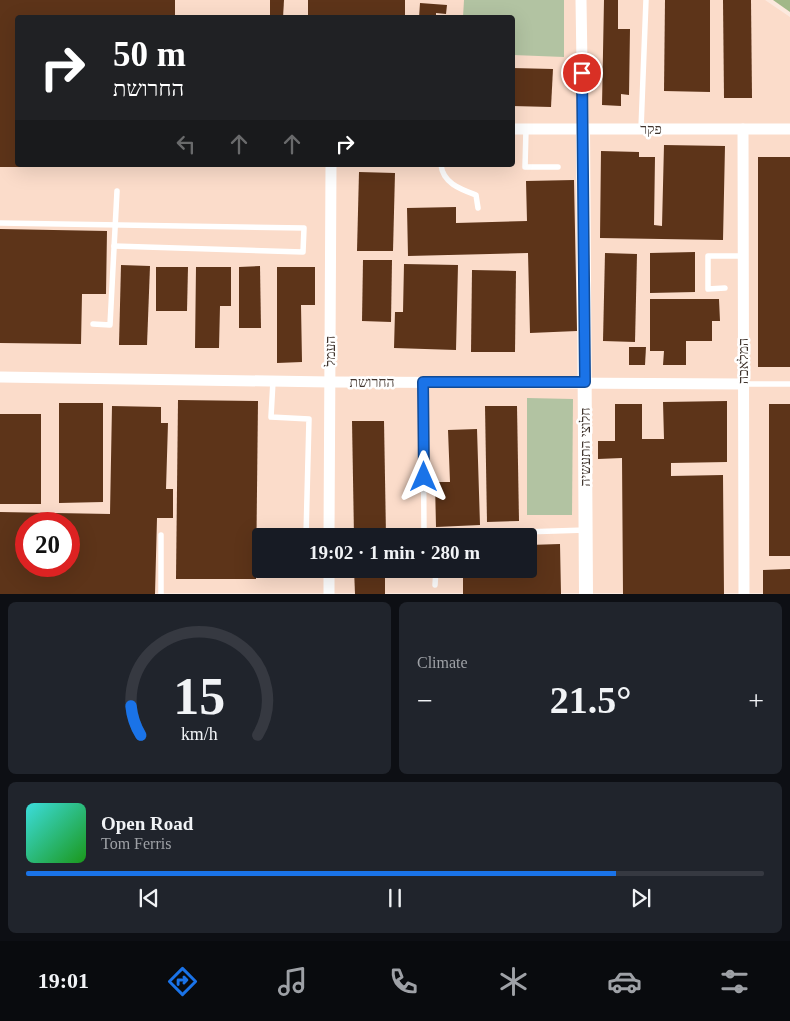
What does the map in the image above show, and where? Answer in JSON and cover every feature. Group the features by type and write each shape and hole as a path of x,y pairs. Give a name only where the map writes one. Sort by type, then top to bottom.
{"street":[{"name":"חלוצי התעשיה","path":"581,0 586,594"},
{"name":"פקר","path":"515,129 790,129"},
{"name":"המלאכה","path":"743,129 744,594"},
{"name":"העמל","path":"329,528 331,167"},
{"name":"החרושת","path":"0,378 744,384"},
{"path":"329,578 329,594"}],"lane":[{"path":"641,129 646,0"},
{"path":"526,129 525,167 558,167"},
{"path":"440,167 442,175 458,188 476,195 478,208"},
{"path":"93,324 110,325 117,191"},
{"path":"0,223 304,228 303,252 114,246"},
{"path":"725,288 708,289 708,256 743,256"},
{"path":"273,381 271,417 309,419 306,528"},
{"path":"423,382 424,528"},
{"path":"744,384 790,384"},
{"path":"537,532 586,530"},
{"path":"161,535 161,594"},
{"path":"435,578 435,585"}],"shaded area":[{"path":"0,0 765,0 790,17 790,593 0,593"}],"green space":[{"path":"464,0 564,0 564,57 515,55 515,15 463,15"},
{"path":"773,0 790,0 790,12"},
{"path":"527,398 573,399 572,515 527,515"}],"building":[{"path":"0,0 175,0 175,15 15,15 15,167 0,167"},
{"path":"270,0 284,0 283,15 270,15"},
{"path":"308,0 405,0 405,15 308,15"},
{"path":"604,0 618,0 618,29 630,29 629,95 621,94 621,106 602,105"},
{"path":"665,0 710,0 710,92 664,91"},
{"path":"723,0 751,0 752,98 724,98"},
{"path":"420,3 447,5 446,14 419,15"},
{"path":"515,68 553,69 551,107 515,106"},
{"path":"664,145 725,146 723,240 600,238 601,151 639,152 639,157 655,157 654,225 662,226"},
{"path":"758,157 790,157 790,367 758,367"},
{"path":"359,172 395,173 393,251 357,251"},
{"path":"574,180 577,331 530,333 528,253 408,256 407,208 456,207 456,223 527,221 526,181"},
{"path":"0,229 107,231 106,294 82,294 81,344 0,343"},
{"path":"695,252 695,292 650,293 650,253"},
{"path":"605,253 637,254 635,342 603,341"},
{"path":"363,260 392,260 391,322 362,321"},
{"path":"404,264 458,265 456,350 394,348 395,312 403,312"},
{"path":"121,265 150,266 147,345 119,345"},
{"path":"260,266 261,328 239,328 239,267"},
{"path":"156,267 188,267 187,311 156,311"},
{"path":"196,267 231,267 231,306 220,306 219,348 195,348"},
{"path":"277,267 315,267 315,305 301,305 302,362 277,363"},
{"path":"472,270 516,271 515,352 471,352"},
{"path":"650,299 719,299 720,321 712,321 712,341 686,341 686,365 663,365 664,351 650,351"},
{"path":"629,347 646,347 645,365 629,365"},
{"path":"178,400 258,401 257,528 252,528 252,578 256,579 176,579"},
{"path":"727,401 727,462 671,463 671,476 723,475 724,594 623,594 622,458 598,459 598,441 615,441 615,404 642,404 642,439 664,439 663,402"},
{"path":"59,403 103,403 103,502 59,503"},
{"path":"769,404 790,404 790,556 769,556"},
{"path":"112,406 161,407 161,423 168,423 166,489 173,489 173,518 157,518 155,594 0,594 0,512 15,512 15,577 80,577 80,513 110,514"},
{"path":"485,406 517,406 519,521 487,522"},
{"path":"0,414 41,414 41,504 0,504"},
{"path":"352,421 384,421 386,528 354,528"},
{"path":"477,429 480,525 436,527 435,482 450,482 448,430"},
{"path":"560,544 561,594 463,594 463,578 537,578 537,545"},
{"path":"790,569 790,594 763,594 763,570"},
{"path":"354,578 385,578 385,594 355,594"}],"route":[{"path":"424,477 423,382 585,382 582,73"}]}
